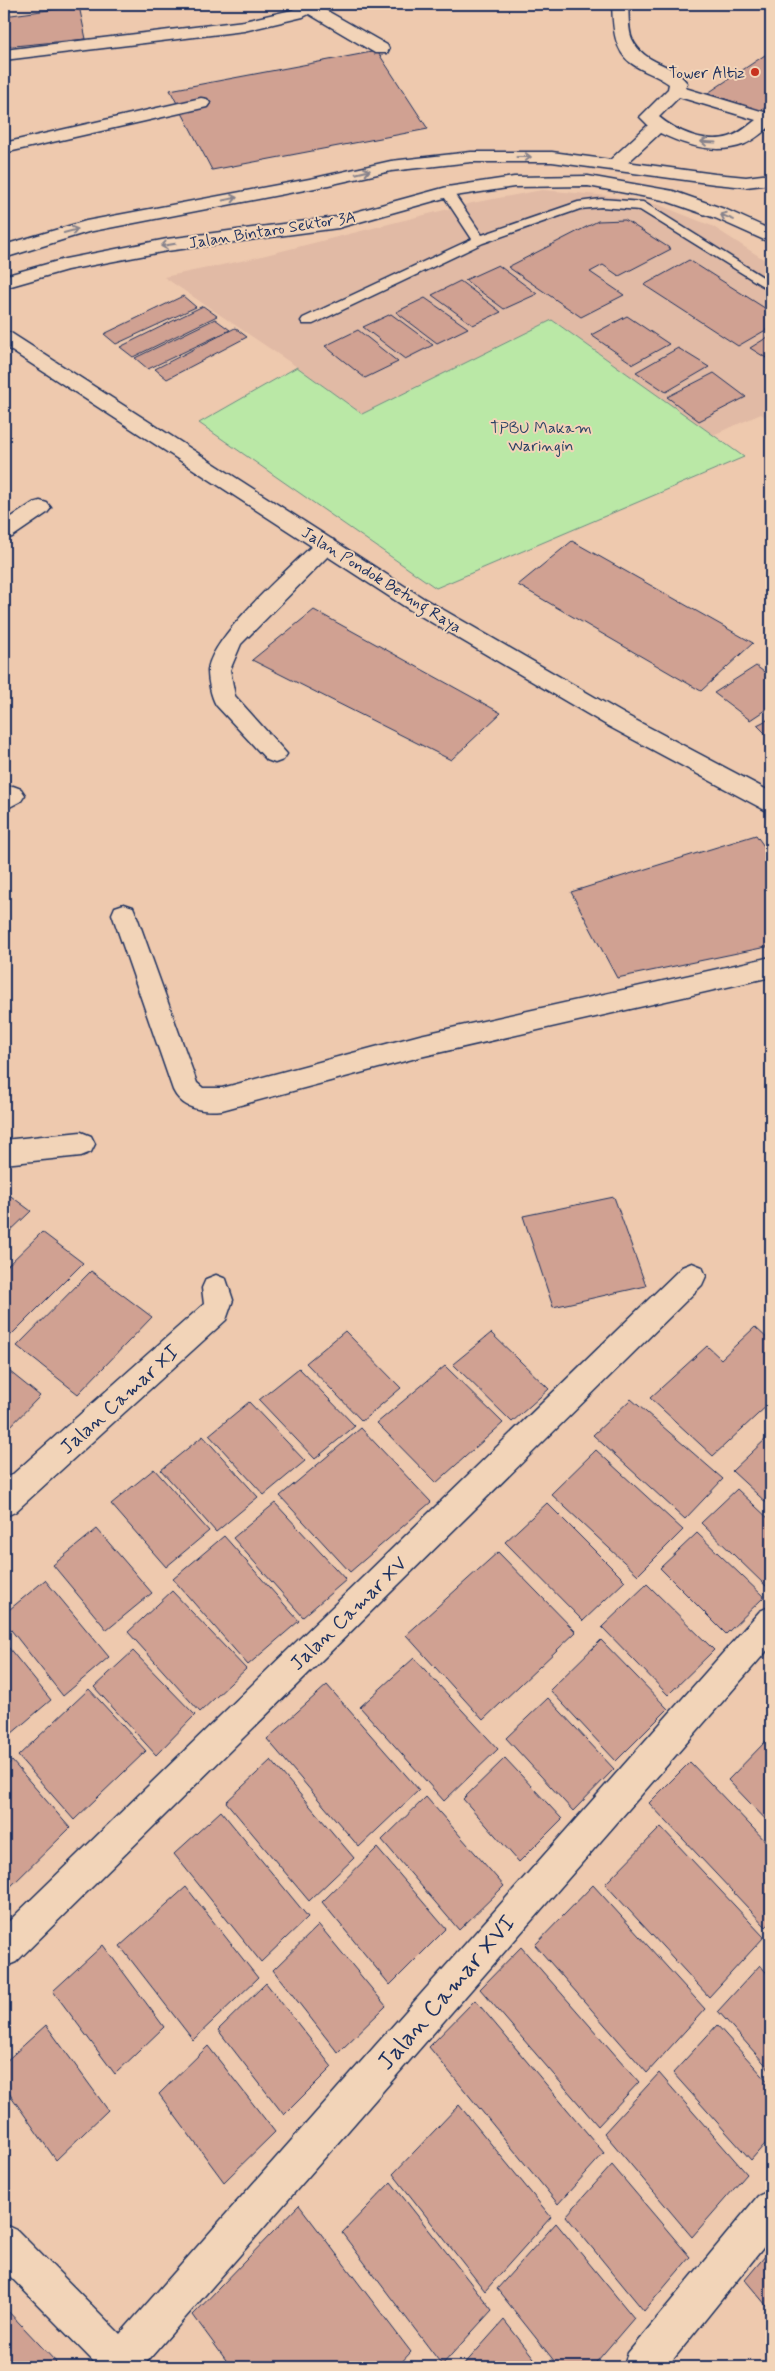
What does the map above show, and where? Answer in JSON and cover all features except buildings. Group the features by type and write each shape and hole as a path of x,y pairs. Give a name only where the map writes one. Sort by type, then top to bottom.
{"street":[{"path":"620,4 622,38 636,60 666,73 678,83 676,91 649,117 658,126 702,143 726,143 738,140 771,119"},
{"path":"4,55 244,26 297,14 308,5 382,49"},
{"path":"676,91 771,119"},
{"path":"4,148 201,103"},
{"path":"616,164 658,126"},
{"path":"753,130 771,138"},
{"name":"Jalan Bintaro Sektor 3A","path":"4,252 24,244 86,227 317,197 391,166 471,157 552,157 616,164 722,180 746,182 771,179"},
{"name":"Jalan Bintaro Sektor 3A","path":"4,282 65,265 167,245 338,222 446,192 514,182 588,181 667,195 721,214 771,237"},
{"path":"317,197 338,222"},
{"name":"Jalan Pondok Betung Raya","path":"4,336 415,603 616,720 771,803"},
{"path":"4,532 40,508"},
{"path":"275,754 224,699 219,670 232,640 326,545"},
{"path":"124,914 182,1082 186,1090 196,1098 206,1100 222,1099 420,1046 771,967"},
{"path":"4,1152 81,1144"},
{"name":"Jalan Camar XV","path":"4,1950 692,1276"},
{"name":"Jalan Camar XI","path":"4,1502 216,1311 219,1300 216,1288"},
{"name":"Jalan Camar XVI","path":"123,2365 771,1622"},
{"path":"642,2367 771,2209"},
{"path":"4,2242 123,2365"}],"lane":[{"path":"446,192 479,240"},
{"path":"308,320 479,240 578,206 601,203 643,206 771,287"}],"shaded area":[{"path":"542,190 610,196 659,205 712,226 771,264 771,421 761,414 713,435 552,320 362,414 297,367 164,277 246,260 472,203"}],"green space":[{"name":"TPBU Makam Waringin","path":"552,320 744,457 436,588 199,423 297,367 362,414"}],"place":[{"name":"Tower Altiz","path":"755,72"}]}
